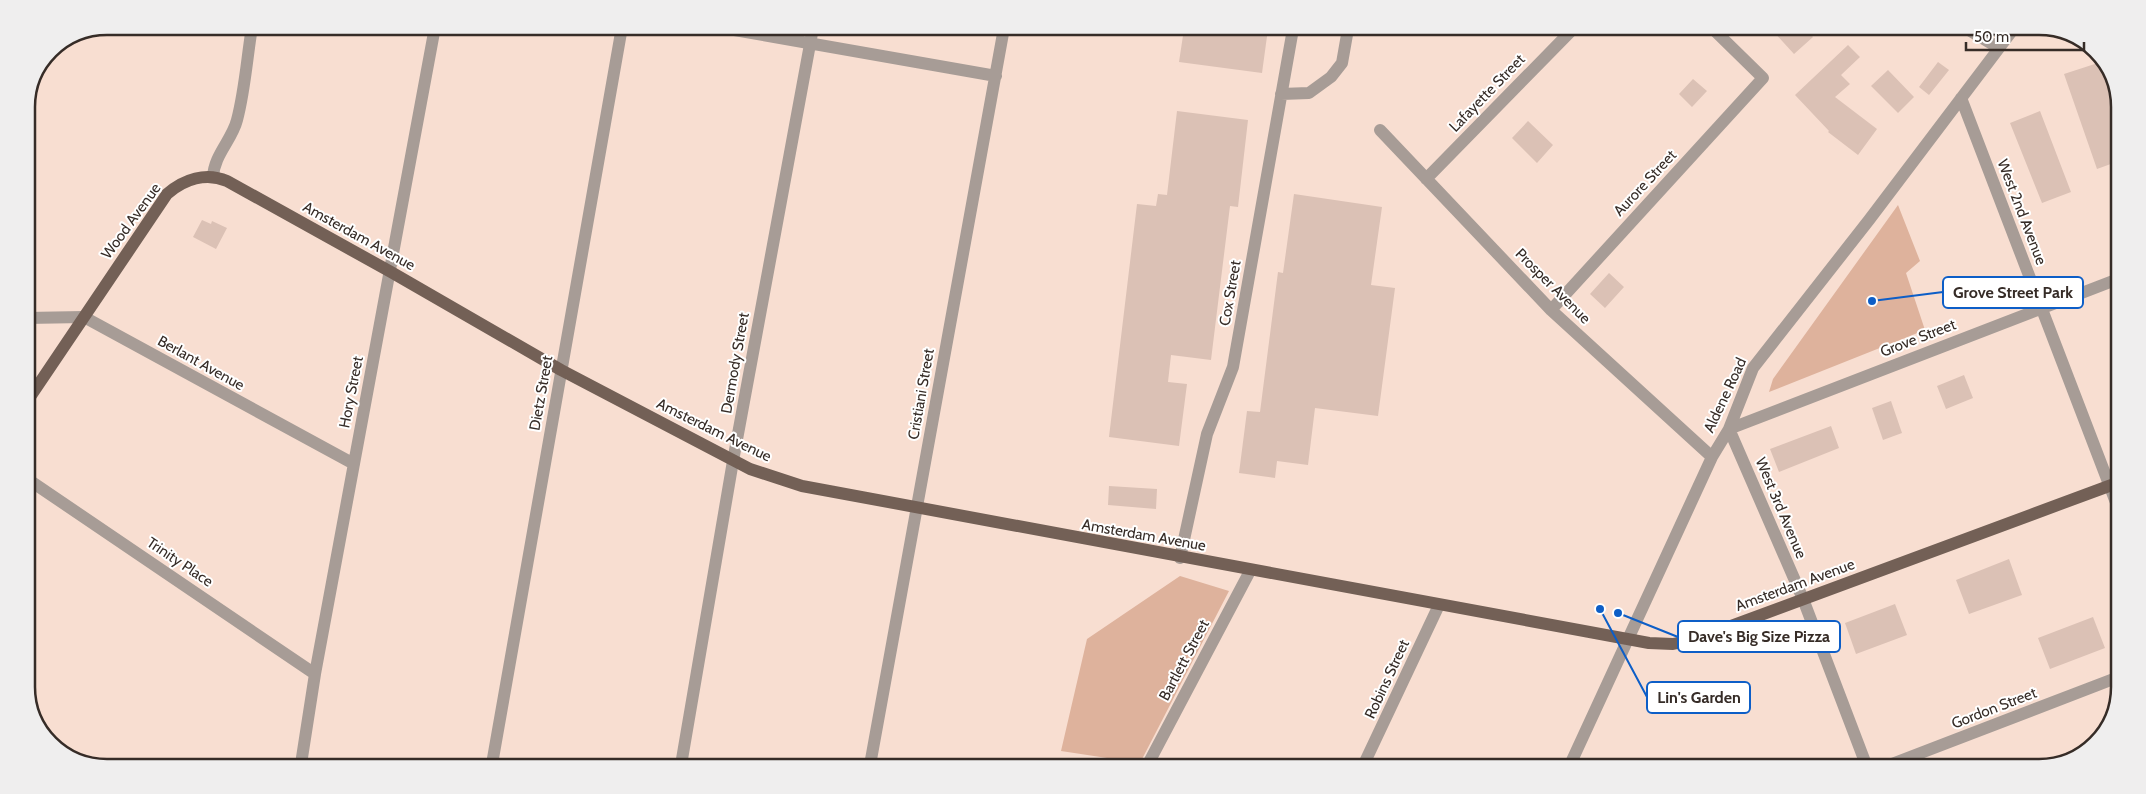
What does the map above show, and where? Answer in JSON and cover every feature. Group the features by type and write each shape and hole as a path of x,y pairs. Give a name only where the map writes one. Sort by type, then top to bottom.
{"main road":[{"name":"Amsterdam Avenue","path":"212,177 228,181 561,370 750,470 802,486 916,508 1649,643 1673,644 1696,639 2111,485"},
{"name":"Wood Avenue","path":"35,390 167,194 185,182 212,177"}],"street":[{"path":"212,177 216,162 230,138 237,120 251,35"},
{"name":"Hory Street","path":"302,759 315,674 435,35"},
{"name":"Dietz Street","path":"493,759 621,35"},
{"path":"764,35 996,76"},
{"name":"Dermody Street","path":"682,759 733,461 812,35"},
{"name":"Cristiani Street","path":"871,759 1003,35"},
{"name":"Cox Street","path":"1180,558 1207,434 1233,367 1292,35"},
{"path":"1281,94 1309,93 1331,77 1342,63 1347,35"},
{"name":"Lafayette Street","path":"1426,179 1567,35"},
{"name":"Aurore Street","path":"1551,310 1763,78 1719,35"},
{"path":"1977,35 1999,48"},
{"name":"Aldene Road","path":"1573,759 1712,457 1729,429 1753,368 1869,220 2008,35"},
{"name":"West 2nd Avenue","path":"1961,98 2042,308 2111,479"},
{"name":"Prosper Avenue","path":"1380,130 1551,310 1712,457"},
{"name":"Grove Street","path":"1729,429 2111,282"},
{"name":"Berlant Avenue","path":"35,318 84,317 354,464"},
{"name":"West 3rd Avenue","path":"1729,429 1802,599 1864,759"},
{"name":"Trinity Place","path":"35,484 315,674"},
{"name":"Bartlett Street","path":"1151,759 1250,571"},
{"name":"Robins Street","path":"1366,759 1440,605"},
{"name":"Gordon Street","path":"1905,759 2111,680"}],"shaded area":[{"path":"1898,205 1920,261 1906,273 1925,330 1769,392 1773,379"},
{"path":"1180,576 1229,591 1142,759 1114,759 1061,751 1087,639"}],"building":[{"path":"1183,35 1267,35 1262,73 1179,62"},
{"path":"1777,35 1811,35 1813,37 1794,54"},
{"path":"1848,45 1860,57 1841,75 1850,84 1835,97 1877,129 1858,155 1828,132 1795,95"},
{"path":"1938,62 1949,70 1929,95 1919,87"},
{"path":"2096,63 2101,71 2109,89 2111,103 2111,164 2097,169 2064,74"},
{"path":"1888,70 1914,97 1898,113 1871,86"},
{"path":"1693,79 1707,91 1692,107 1679,94"},
{"path":"1177,111 1248,120 1238,207 1230,206 1211,360 1171,355 1168,382 1187,384 1179,446 1109,437 1137,204 1156,206 1158,194 1167,195"},
{"path":"2040,111 2071,192 2042,203 2010,123"},
{"path":"1528,121 1553,145 1537,163 1512,138"},
{"path":"1294,194 1382,207 1371,285 1395,288 1378,416 1315,408 1308,465 1277,461 1275,478 1239,473 1247,411 1260,412 1278,272 1283,273"},
{"path":"202,220 211,224 212,221 227,228 216,249 193,237"},
{"path":"1609,273 1624,287 1605,308 1590,294"},
{"path":"1964,375 1973,398 1946,409 1937,386"},
{"path":"1891,401 1902,433 1883,440 1872,408"},
{"path":"1831,426 1839,448 1779,472 1770,449"},
{"path":"1109,486 1157,489 1156,509 1108,505"},
{"path":"2009,559 2022,595 1969,614 1956,580"},
{"path":"1895,604 1907,635 1856,654 1845,623"},
{"path":"2093,617 2105,648 2050,669 2038,638"}],"place":[{"name":"Grove Street Park","path":"1872,301"},
{"name":"Lin's Garden","path":"1600,609"},
{"name":"Dave's Big Size Pizza","path":"1618,613"}]}
